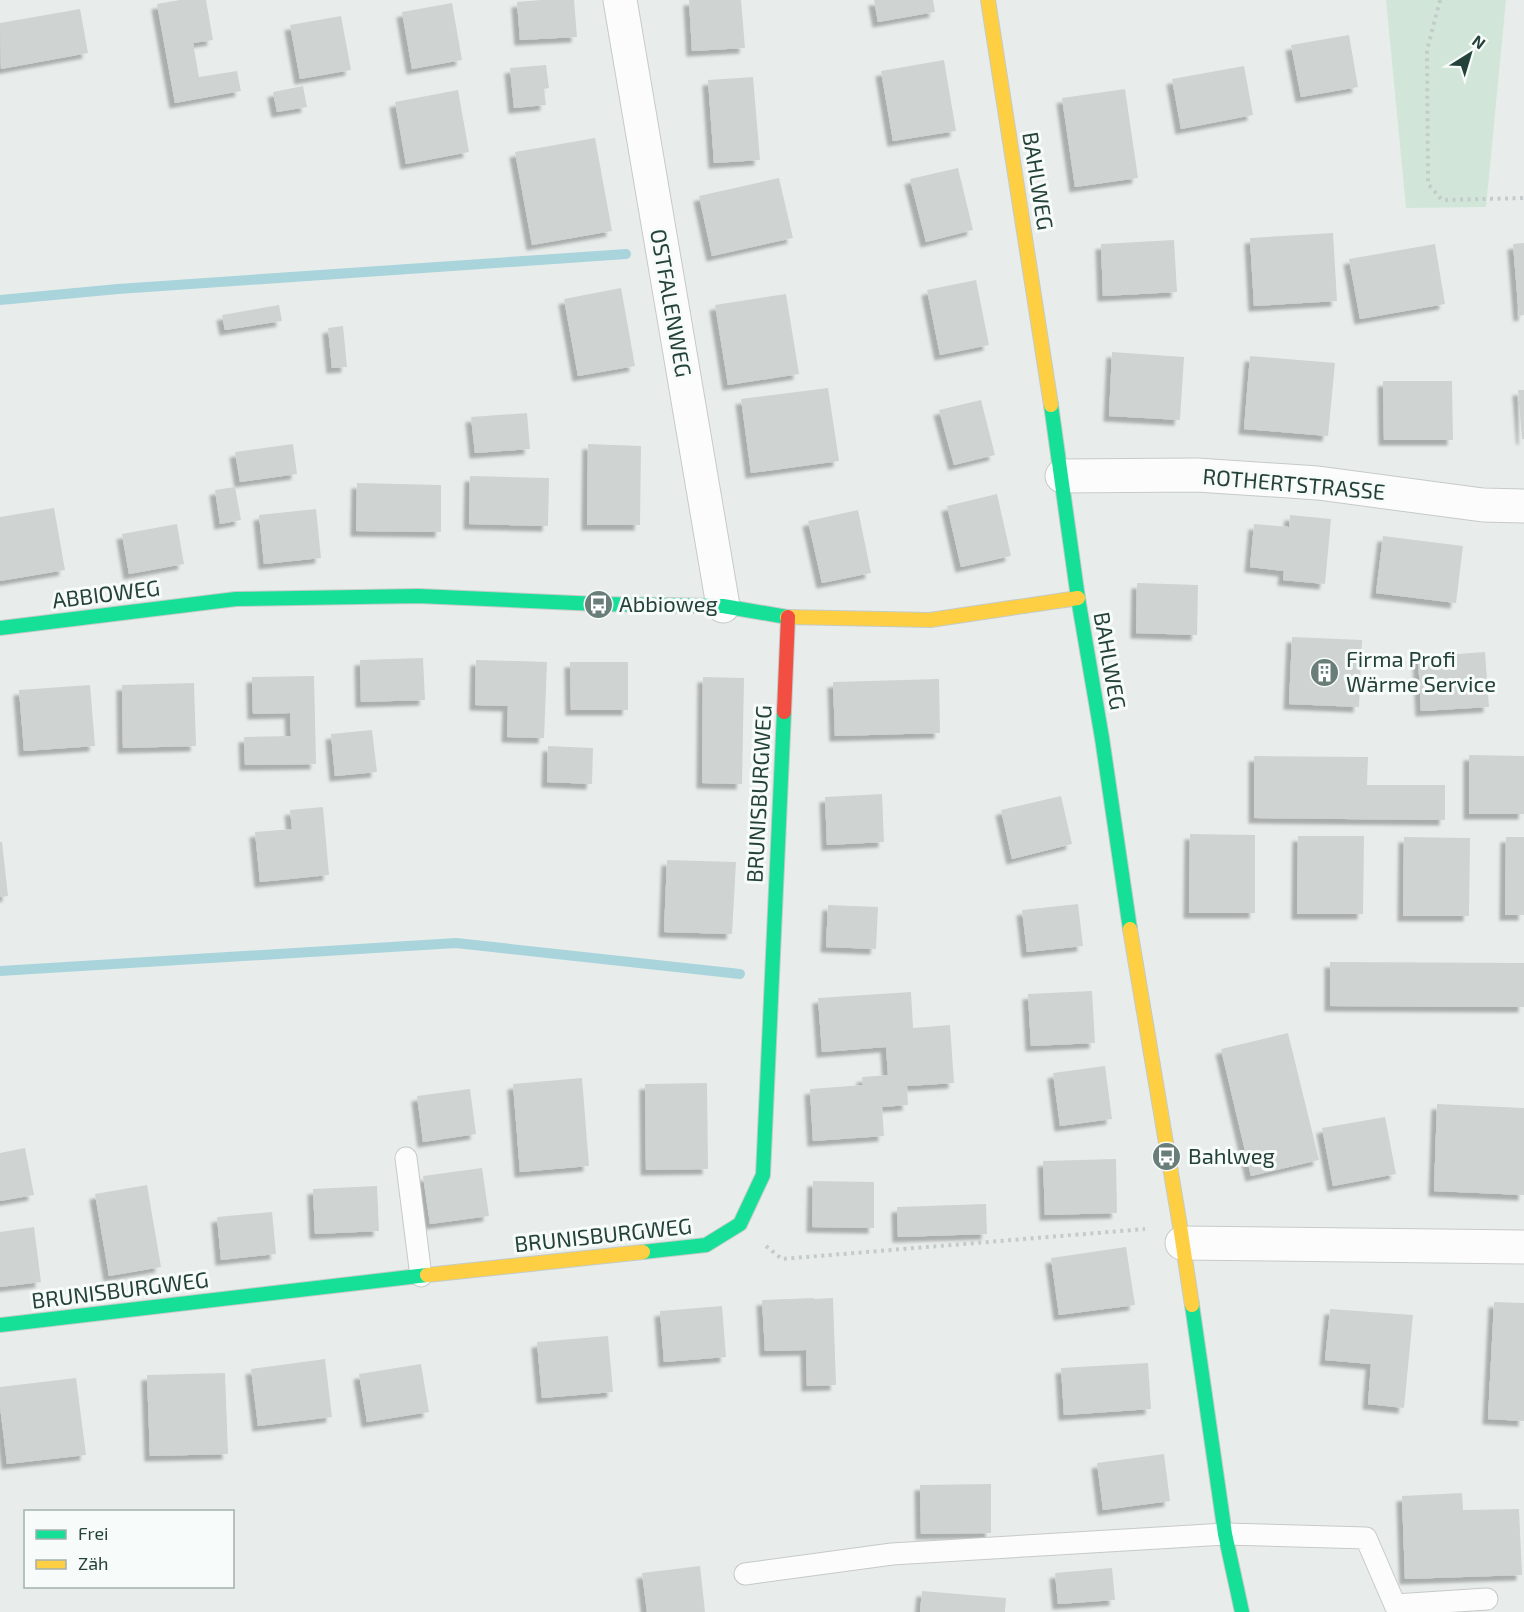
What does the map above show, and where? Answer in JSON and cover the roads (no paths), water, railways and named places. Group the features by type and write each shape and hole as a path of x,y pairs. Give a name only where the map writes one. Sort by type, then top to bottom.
{"street":[{"name":"OSTFALENWEG","path":"620,0 723,606"},
{"name":"BAHLWEG","path":"988,0 1062,476 1078,598 1181,1234 1225,1534 1242,1612"},
{"name":"ROTHERTSTRASSE","path":"1062,476 1197,475 1307,482 1483,505 1524,506"},
{"name":"ABBIOWEG","path":"0,628 236,599 418,596 597,604 723,606 788,617 930,620 1078,598"},
{"name":"BRUNISBURGWEG","path":"0,1325 706,1245 740,1224 764,1175 788,617"},
{"path":"1181,1234 1524,1247"}],"lane":[{"path":"406,1158 421,1276"},
{"path":"745,1574 892,1554 1225,1534 1366,1538 1395,1605 1487,1599"}],"waterway":[{"path":"0,300 118,289 626,254"},
{"path":"0,971 456,943 740,974"}],"place":[{"name":"Abbioweg","path":"598,604"},
{"name":"Firma Profi Wärme Service","path":"1325,672"},
{"name":"Bahlweg","path":"1167,1156"}]}
